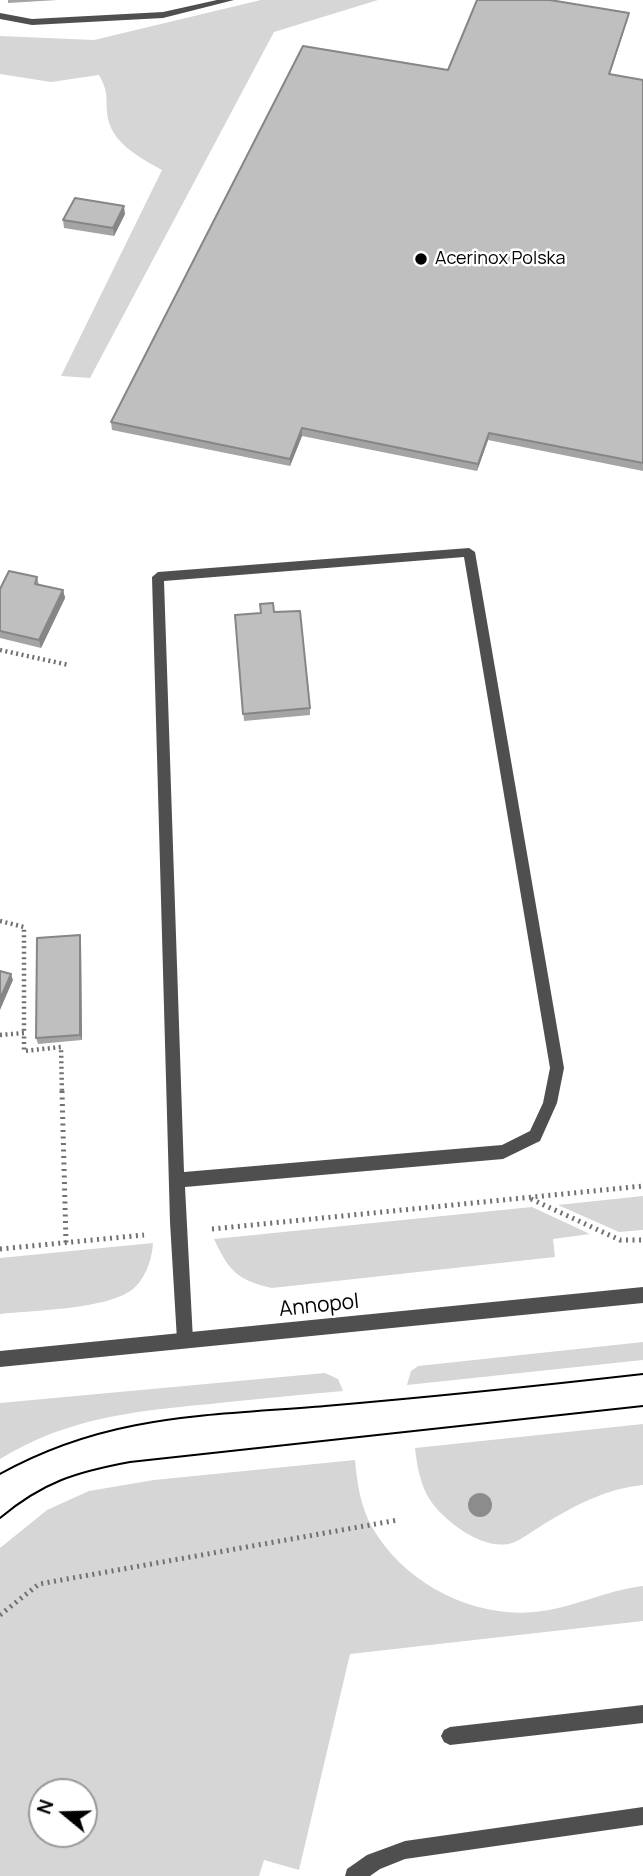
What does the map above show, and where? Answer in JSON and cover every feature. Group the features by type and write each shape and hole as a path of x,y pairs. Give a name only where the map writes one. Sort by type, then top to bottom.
{"street":[{"path":"0,16 32,22 163,15 229,0"},
{"path":"177,1180 503,1152 535,1136 550,1103 557,1068 469,552 158,577 177,1180 185,1340"},
{"name":"Annopol","path":"0,1359 643,1295"},
{"path":"450,1736 643,1714"},
{"path":"354,1876 374,1862 405,1850 643,1816"}],"path":[{"path":"0,650 69,665"},
{"path":"0,921 24,927 24,1051 61,1047 66,1242"},
{"path":"0,1035 24,1032"},
{"path":"0,1249 643,1186"},
{"path":"528,1197 620,1240 643,1240"},
{"path":"0,1615 39,1584 398,1520"}],"shaded area":[{"path":"261,0 378,0 274,32 90,378 61,376 162,170 127,147 113,132 109,123 105,89 99,75 51,82 0,74 0,36 94,40"},
{"path":"643,1196 643,1230 619,1232 558,1205"},
{"path":"532,1207 590,1234 553,1239 555,1257 272,1288 250,1281 235,1272 224,1259 214,1239"},
{"path":"153,1243 144,1275 128,1293 94,1304 0,1314 0,1258"},
{"path":"643,1342 643,1360 407,1385 411,1371 418,1366"},
{"path":"325,1373 338,1379 343,1391 155,1410 102,1419 50,1434 0,1459 0,1403"},
{"path":"643,1424 643,1485 616,1490 591,1499 512,1543 489,1543 455,1525 430,1500 418,1468 415,1448"},
{"path":"355,1460 362,1502 372,1527 385,1547 420,1580 441,1592 486,1609 534,1612 643,1586 643,1621 350,1654 299,1870 264,1860 259,1876 0,1876 0,1548 47,1510 89,1491 154,1480"}],"building":[{"name":"Acerinox Polska","path":"477,0 550,0 629,13 609,74 643,80 643,463 489,433 478,464 302,428 290,459 111,422 303,46 448,70"},
{"path":"75,198 124,206 113,228 63,220"},
{"path":"9,571 37,577 35,584 63,590 39,640 0,631 0,589"},
{"path":"273,603 274,612 300,611 310,708 243,714 235,615 261,613 260,604"},
{"path":"80,935 80,1035 36,1038 37,938"},
{"path":"0,971 11,974 0,999"}],"tram line":[{"path":"0,1474 40,1454 80,1439 158,1421 643,1374"},
{"path":"0,1518 31,1495 61,1480 130,1462 643,1406"}],"place":[{"name":"Acerinox Polska","path":"421,259"}]}
